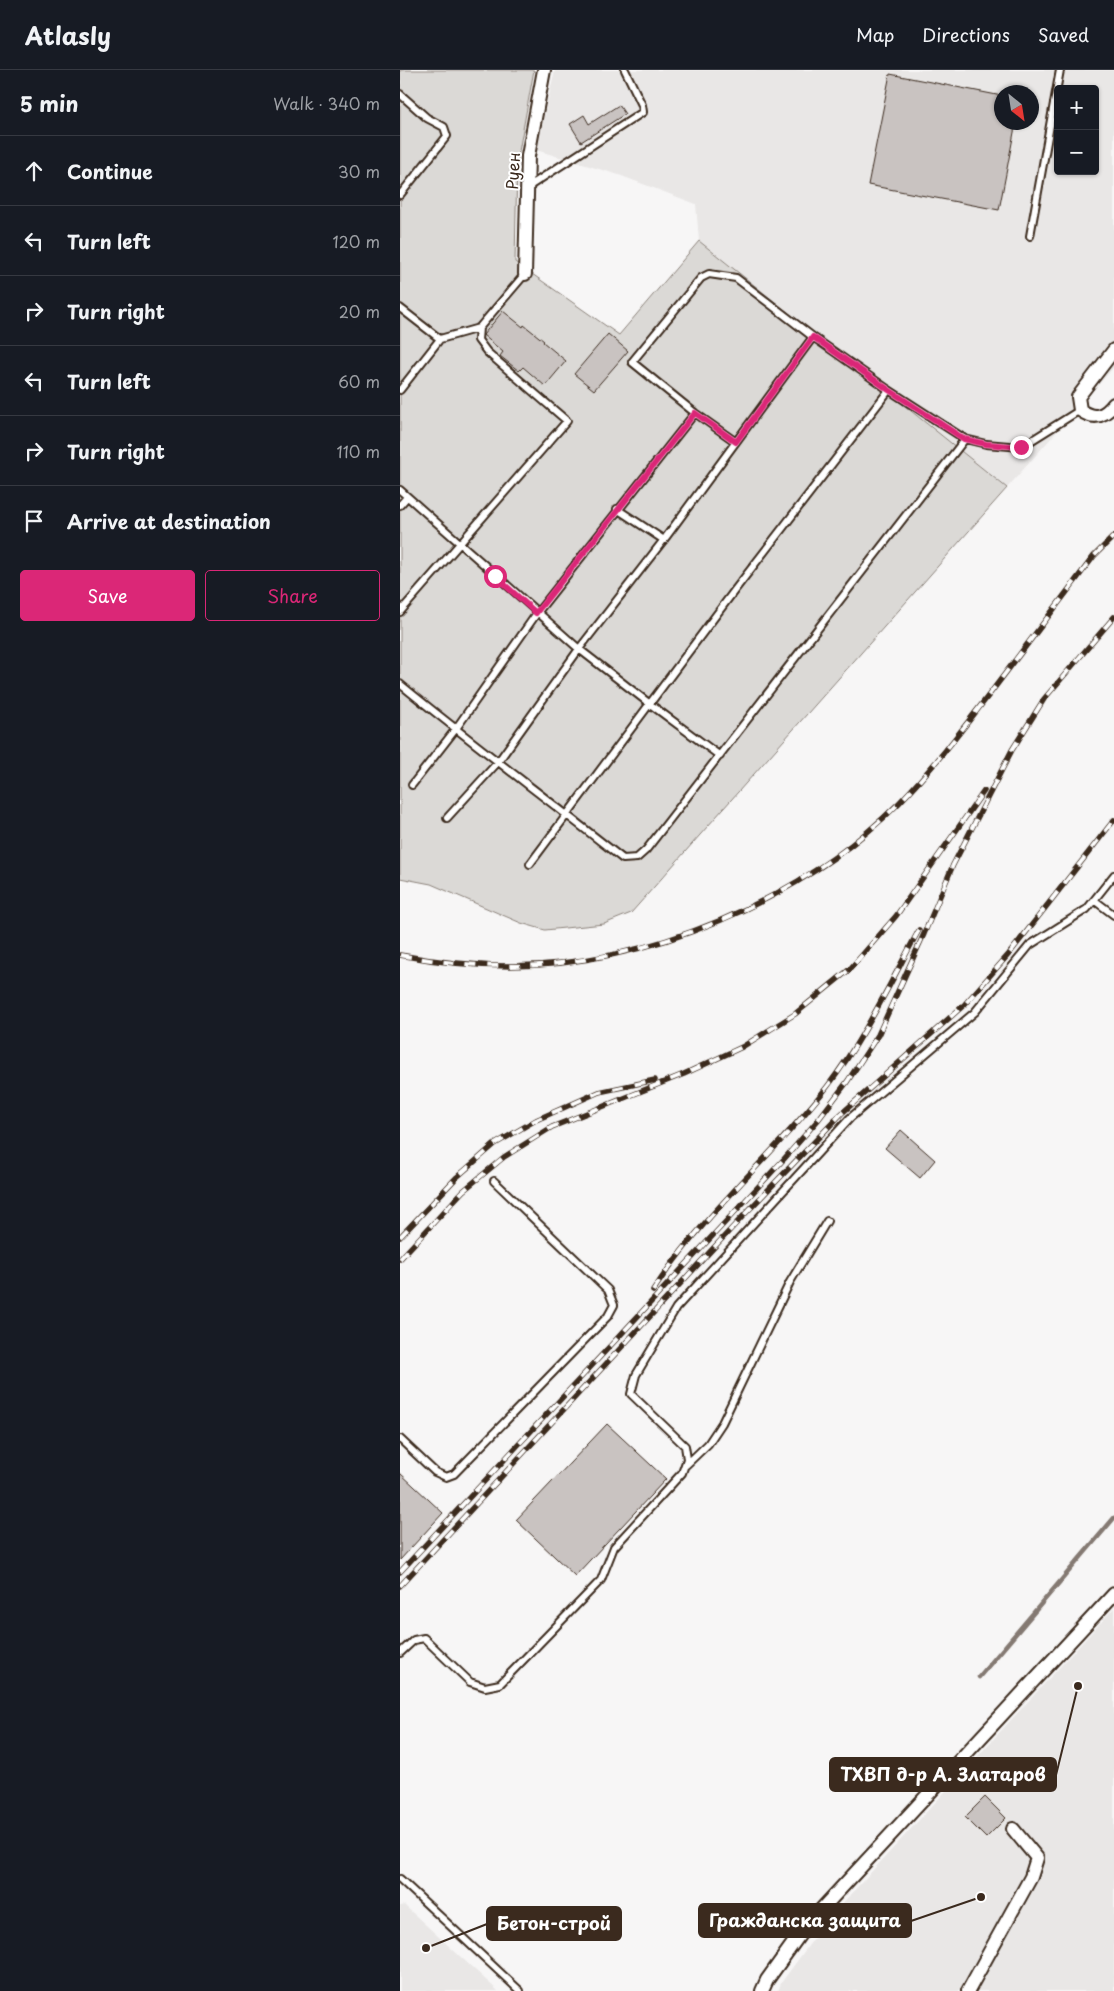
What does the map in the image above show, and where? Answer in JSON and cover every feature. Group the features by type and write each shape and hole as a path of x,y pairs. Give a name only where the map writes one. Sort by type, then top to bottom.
{"street":[{"name":"Руен","path":"525,274 528,156 544,70"},
{"path":"1113,356 1078,397 1080,410 1088,416 1099,416 1107,412 1114,404"},
{"path":"762,1991 767,1980 805,1927 1114,1594"},
{"path":"968,1991 1031,1877 1037,1858 1013,1829"}],"lane":[{"path":"527,187 643,112 642,105 625,70"},
{"path":"1030,236 1060,70"},
{"path":"400,94 427,118 444,127 447,136 400,196"},
{"path":"400,390 440,339 479,328 525,274"},
{"path":"736,442 695,413 632,362 701,278 709,274 736,278 813,337 964,439 986,444 1021,447 1080,410"},
{"path":"400,308 440,339"},
{"path":"400,612 568,421 486,352 478,340 479,328"},
{"path":"447,818 498,762 579,649 664,540 813,337"},
{"path":"530,864 734,591 889,390"},
{"path":"412,785 455,730 536,613 695,413"},
{"path":"400,684 455,730 567,814 623,859 637,858 646,850 720,756 964,439"},
{"path":"400,490 440,528 461,543 536,613 579,649 720,756"},
{"path":"400,505 407,497"},
{"path":"617,509 664,540"},
{"path":"400,1653 414,1640 424,1638 470,1682 485,1687 500,1684 601,1580 614,1548 682,1473 687,1459 685,1446 631,1394 636,1375 676,1308 850,1118 975,1012 1030,945 1087,909 1114,875"},
{"path":"1094,900 1114,915"},
{"path":"400,1439 435,1472 446,1477 454,1474 608,1316 614,1305 608,1290 494,1181"},
{"path":"685,1466 708,1444 722,1423 790,1282 827,1221"},
{"path":"400,1879 520,1991"}],"shaded area":[{"path":"400,70 534,70 517,162 515,262 619,335 699,241 1007,488 631,913 604,924 545,930 521,923 431,884 400,878"},
{"path":"555,70 1114,70 1114,367 1007,488 699,241 696,204 619,175 536,150"},
{"path":"1114,1608 1114,1991 778,1991 781,1983 828,1919"},
{"path":"404,1905 498,1991 400,1991 400,1906"}],"building":[{"path":"890,74 994,94 994,130 1014,130 999,210 868,185"},
{"path":"619,105 625,114 581,142 570,124 584,115 589,124"},
{"path":"503,311 523,327 524,325 566,361 545,386 523,367 519,371 500,356 503,352 483,335"},
{"path":"608,334 628,351 594,390 574,374"},
{"path":"901,1130 935,1160 920,1178 885,1148"},
{"path":"607,1424 666,1479 575,1576 516,1520"},
{"path":"400,1473 443,1513 400,1560"},
{"path":"985,1797 1006,1818 986,1838 965,1817"}],"waterway":[{"path":"979,1677 1114,1518"}],"railway":[{"path":"400,955 442,962 483,965 511,966 563,963 616,954 668,940 720,920 770,897 817,869 860,838 899,803 949,746 1094,556 1114,536"},
{"path":"400,1572 784,1159 818,1120 847,1082 878,1035 953,865 1012,750 1044,699 1114,617"},
{"path":"400,1259 463,1191 504,1157 552,1127 684,1074 742,1047 795,1014 850,969 896,916 984,791"},
{"path":"400,1586 745,1214 841,1114 964,1005 1009,954 1114,820"},
{"path":"653,1291 693,1237 784,1138 827,1087 865,1030 919,930"},
{"path":"400,1237 457,1177 495,1144 536,1120 599,1092 655,1080"}],"place":[{"name":"ТХВП д-р А. Златаров","path":"1078,1686"},
{"name":"Гражданска защита","path":"981,1897"},
{"name":"Бетон-строй","path":"426,1948"}],"route":[{"path":"495,576 536,613 695,413 736,442 813,337 964,439 986,444 1021,447"}]}
